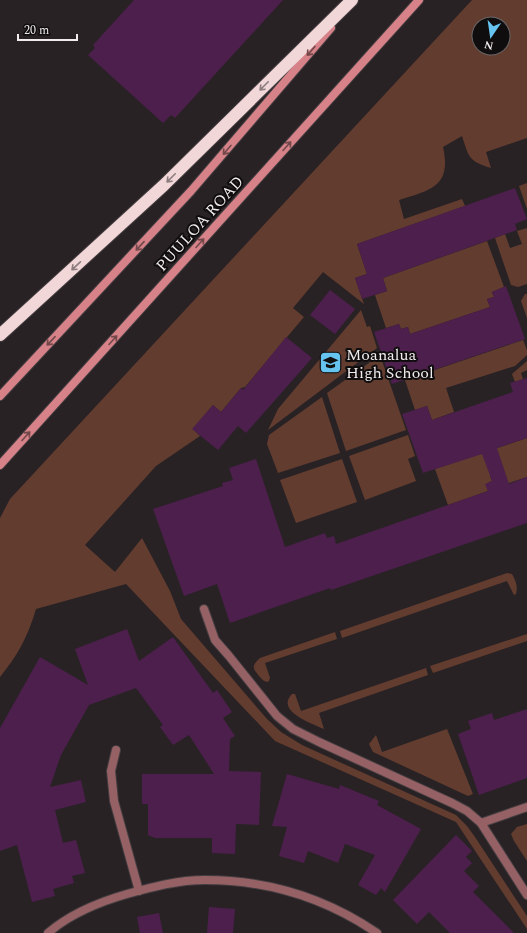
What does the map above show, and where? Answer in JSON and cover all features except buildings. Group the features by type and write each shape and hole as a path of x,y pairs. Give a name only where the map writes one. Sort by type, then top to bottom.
{"highway":[{"path":"0,335 164,185 352,0"}],"main road":[{"name":"PUULOA ROAD","path":"0,396 191,191 355,0"},
{"name":"PUULOA ROAD","path":"0,465 419,0"}],"street":[{"path":"204,609 214,640 230,656 277,716 294,728 319,742 467,811 481,823 527,895"},
{"path":"116,750 112,771 114,801 139,891"},
{"path":"481,823 527,807"},
{"path":"48,933 74,915 111,899 159,885 204,880 260,885 314,899 342,911 377,933"}],"shaded area":[{"path":"472,0 527,0 527,138 486,152 491,168 478,163 470,157 462,136 443,147 445,160 444,171 441,179 436,185 429,189 399,200 404,219 462,199 465,206 357,244 367,274 355,278 364,304 323,272 293,308 304,317 245,387 241,388 221,412 213,405 193,429 200,436 156,466 85,545 115,572 142,538 170,591 181,619 267,719 281,732 302,745 456,815 475,837 527,916 527,929 456,822 275,741 126,584 36,609 30,628 22,645 0,677 0,518 10,499"},
{"path":"527,183 527,209 519,186"},
{"path":"527,228 527,284 518,287 511,285 495,238 505,234 510,248 522,244 517,231"},
{"path":"487,241 504,287 492,292 494,297 487,299 490,307 410,334 408,327 401,329 399,324 386,328 375,295 387,291 383,278"},
{"path":"525,294 527,294 527,318 521,301"},
{"path":"361,310 367,327 370,326 377,348 268,430 278,409"},
{"path":"523,340 527,350 527,355 515,366 446,388 454,412 432,420 427,406 415,410 405,380"},
{"path":"380,355 406,430 346,451 327,393"},
{"path":"527,361 527,370 521,373 523,379 515,382 512,374"},
{"path":"322,397 340,453 278,473 267,444 269,435"},
{"path":"408,435 415,456 408,459 416,481 365,500 349,456"},
{"path":"527,438 527,477 509,483 490,476 492,481 486,484 488,491 448,505 435,469"},
{"path":"342,459 357,502 296,523 280,480"},
{"path":"507,573 512,574 516,582 517,591 514,595 507,581 342,638 340,631"},
{"path":"335,632 337,639 265,663 270,678 267,682 259,676 254,669 255,663 260,658"},
{"path":"527,634 527,641 433,673 430,666"},
{"path":"426,668 428,675 319,713 324,729 298,716 288,706 288,700 292,694 295,694 301,711"},
{"path":"447,729 473,794 468,796 373,752 369,744 376,735 382,752"},
{"path":"527,824 527,861 511,834 517,827"}],"place":[{"name":"Moanalua High School","path":"331,363"}]}
